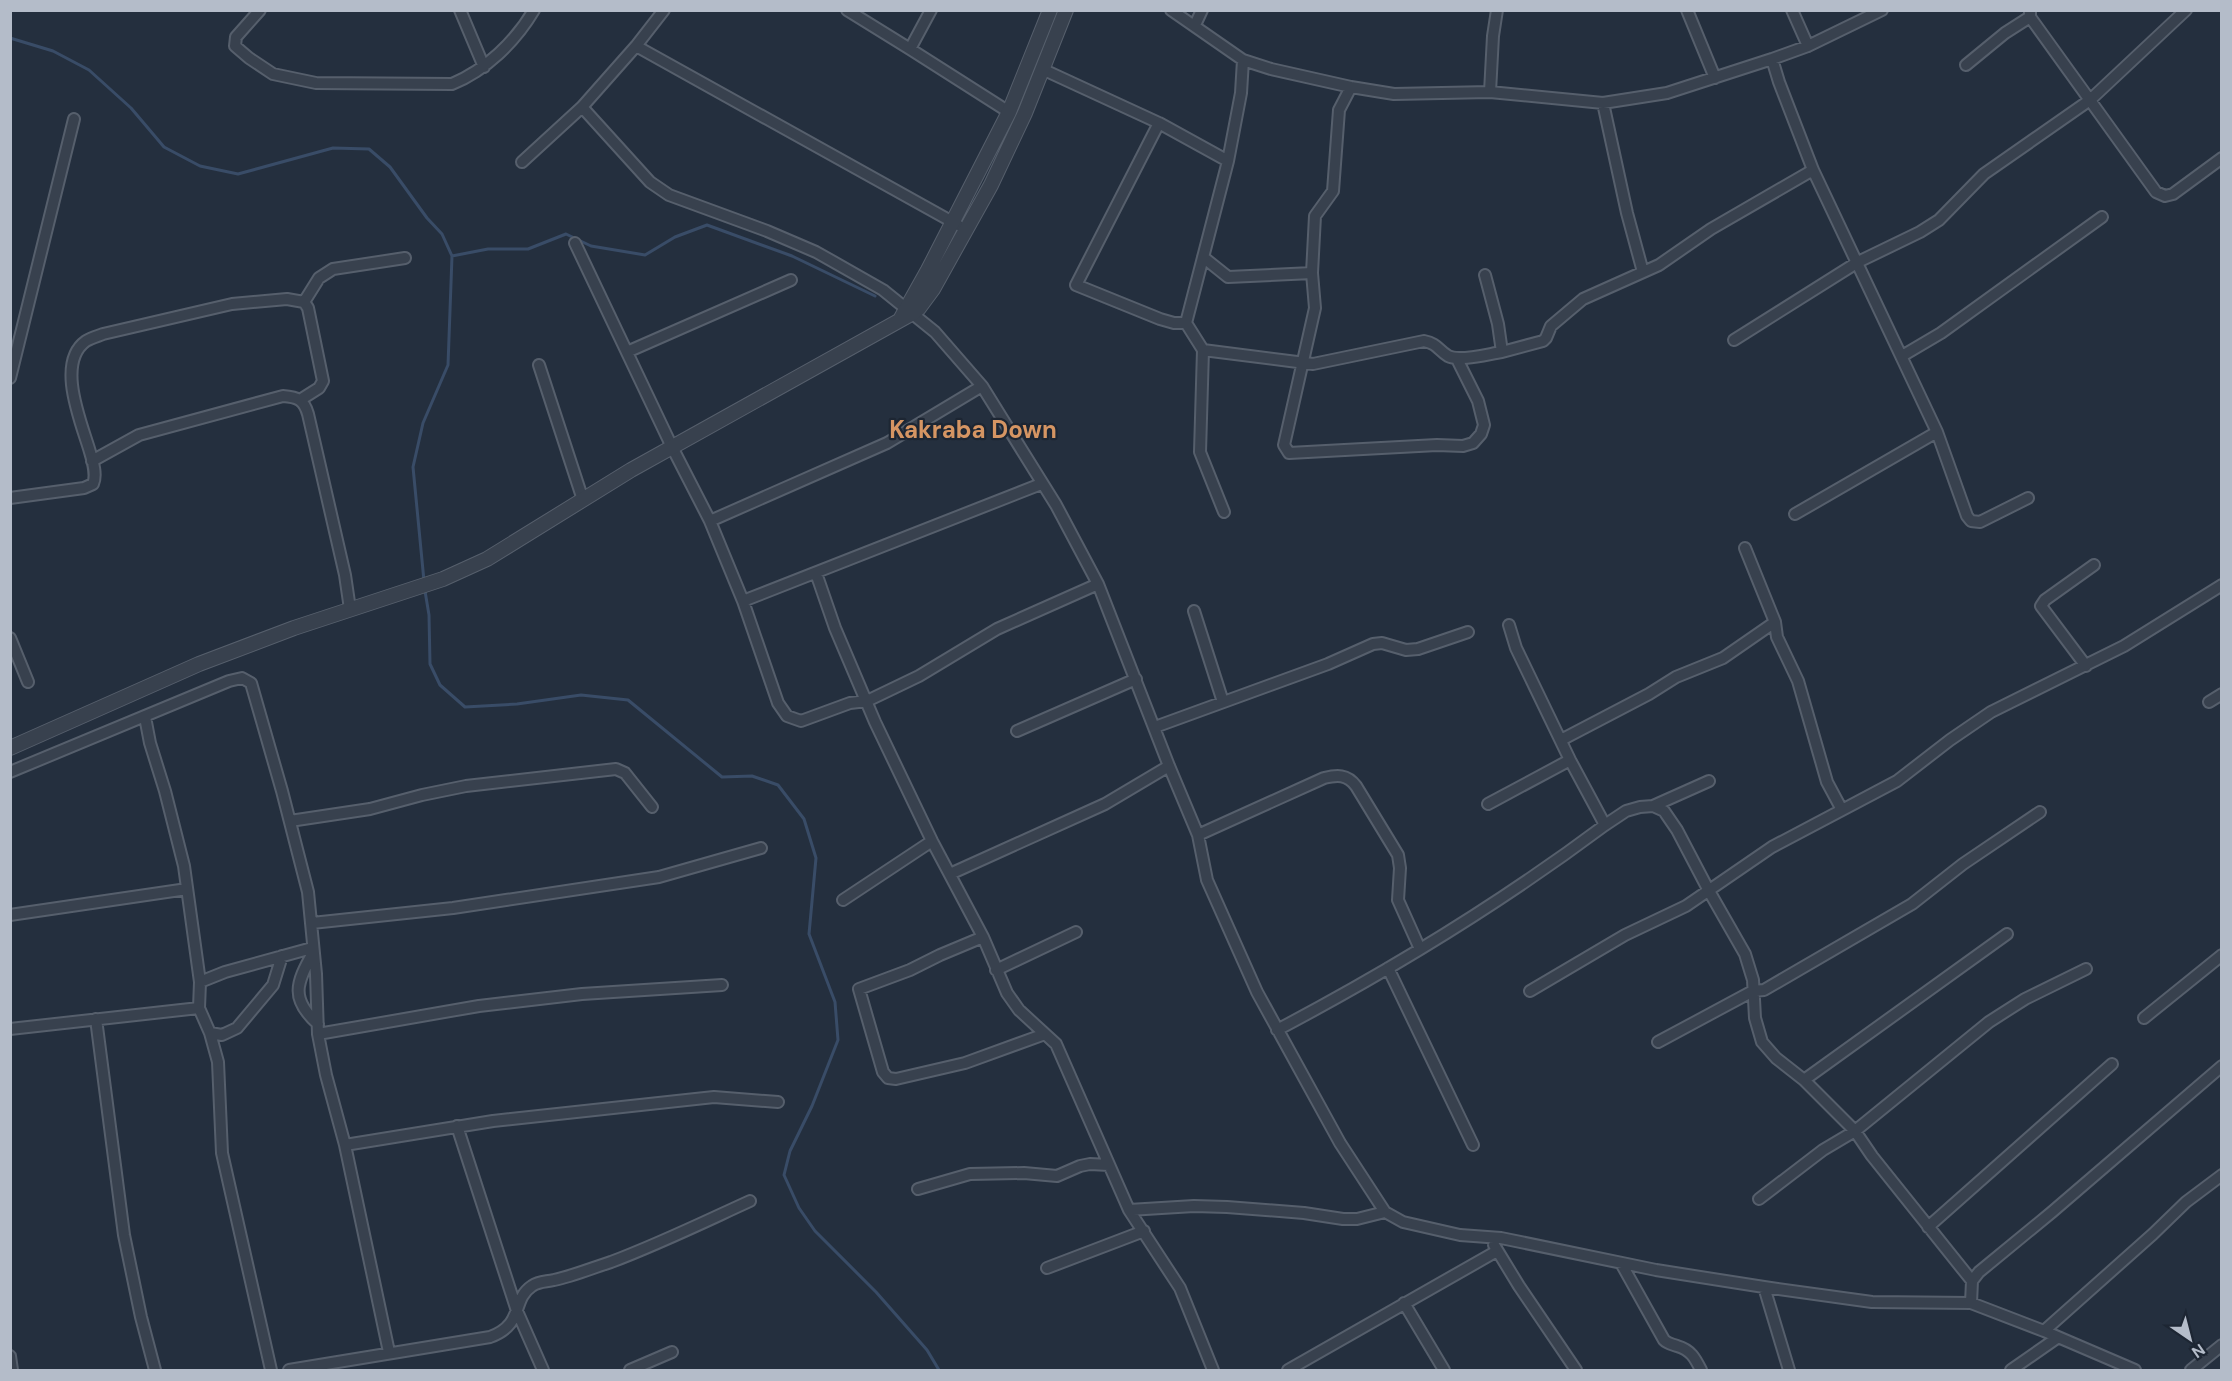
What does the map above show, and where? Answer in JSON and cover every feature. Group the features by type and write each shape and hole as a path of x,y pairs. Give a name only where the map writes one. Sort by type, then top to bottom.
{"street":[{"path":"260,10 236,37 235,46 273,74 315,83 452,84 484,67 514,39 534,10"},
{"path":"460,10 484,67"},
{"path":"522,162 582,107 636,46 664,10"},
{"path":"847,10 1009,112"},
{"path":"910,48 931,10"},
{"path":"10,748 199,664 350,609 443,579 487,559 672,447 900,320 909,310 1009,112 1050,10"},
{"path":"909,310 919,308 933,289 1010,146 1066,10"},
{"path":"1171,10 1244,60 1271,69 1351,87 1394,94 1490,92 1603,103 1667,93 1772,60 1808,46 1882,10"},
{"path":"1194,25 1202,10"},
{"path":"1490,92 1497,10"},
{"path":"1687,10 1715,78"},
{"path":"1792,10 1808,46"},
{"path":"1734,340 1858,262 1920,232 1939,220 1984,174 2090,100 2186,10"},
{"path":"1966,65 2030,14 2156,192 2165,196 2173,194 2222,158"},
{"path":"636,46 966,229"},
{"path":"1224,512 1200,452 1203,350 1186,323 1227,161 1241,93 1244,60"},
{"path":"1772,60 1813,170 1937,432 1967,516 1971,521 1980,522 2028,498"},
{"path":"1042,69 1159,123 1227,161"},
{"path":"1351,87 1339,110 1333,191 1315,216 1312,273 1315,308 1284,445 1289,453 1437,445 1463,446 1473,443 1485,425 1478,401 1457,359"},
{"path":"1603,103 1627,213 1643,272"},
{"path":"582,107 650,182 669,195 767,231 816,252 875,285 935,332 982,386 1056,505 1098,584 1198,835 1207,880 1257,992 1340,1143 1385,1212 1402,1222 1460,1235 1489,1237 1621,1263 1764,1287 1872,1302 1971,1303 2044,1331 2135,1371"},
{"path":"10,378 74,119"},
{"path":"1159,123 1076,285 1160,319 1174,323 1186,323"},
{"path":"1203,350 1313,364 1424,341 1434,343 1447,355 1457,359 1502,352 1543,341 1551,326 1583,299 1659,265 1712,229 1813,170"},
{"path":"1902,356 1941,333 2102,217"},
{"path":"575,243 672,447 710,521 743,601 778,703 787,716 801,721 850,703 867,701 928,671 965,646 997,629 1098,584"},
{"path":"1203,257 1228,277 1312,273"},
{"path":"304,302 319,278 333,269 405,258"},
{"path":"1485,275 1498,324 1502,352"},
{"path":"627,352 791,280"},
{"path":"10,498 84,488 93,484 95,479 92,461 72,387 72,362 76,351 85,342 103,334 232,303 287,299 304,302 308,308 323,381 319,387 300,400"},
{"path":"539,365 583,500"},
{"path":"710,521 887,442 982,386"},
{"path":"92,461 139,435 283,396 295,397 304,403 308,414 340,553 350,609"},
{"path":"1795,514 1937,432"},
{"path":"743,601 1041,484"},
{"path":"1745,548 1775,622 1776,637 1798,681 1827,782 1842,810"},
{"path":"2086,666 2041,606 2045,600 2094,565"},
{"path":"816,573 835,628 867,701 932,841 983,938 1007,993 1019,1010 1056,1044 1129,1210 1180,1288 1213,1371"},
{"path":"1530,992 1625,935 1686,906 1772,847 1897,781 1991,712 2124,646 2222,585"},
{"path":"1194,610 1223,702"},
{"path":"1561,740 1649,694 1676,677 1723,658 1775,622"},
{"path":"1509,625 1516,648 1570,760 1605,825"},
{"path":"1155,727 1328,664 1373,644 1382,643 1406,650 1418,649 1468,632"},
{"path":"10,638 28,682"},
{"path":"10,772 229,681 242,678 251,683 308,892 318,1029 326,1075 345,1145 389,1352"},
{"path":"1017,731 1136,679"},
{"path":"2210,702 2222,694"},
{"path":"145,717 184,866 200,982 199,1008 210,1033 218,1062 222,1153 271,1371"},
{"path":"1488,804 1570,760"},
{"path":"950,874 1105,804 1169,766"},
{"path":"290,821 370,809 466,786 616,769 626,773 652,807"},
{"path":"1198,835 1324,778 1341,775 1348,777 1356,786 1398,855 1401,868 1398,900 1420,949"},
{"path":"1277,1030 1420,949 1510,892 1626,811 1653,806 1709,781"},
{"path":"1653,806 1664,811 1677,830 1745,954 1753,980 1755,1018 1762,1042 1776,1058 1804,1080 1855,1131 1872,1156 1972,1281"},
{"path":"1658,1042 1753,991 1764,990 1912,904 1963,864 2040,812"},
{"path":"843,900 932,841"},
{"path":"312,923 453,908 659,877 761,848"},
{"path":"10,915 186,889"},
{"path":"996,970 1077,932"},
{"path":"1804,1080 2007,934"},
{"path":"983,938 910,970 859,989 883,1072 888,1078 896,1079 965,1063 1045,1034"},
{"path":"200,982 225,972 313,950"},
{"path":"313,950 297,986 305,1013 318,1029"},
{"path":"2144,1018 2222,955"},
{"path":"210,1033 229,1033 244,1020 273,985 282,956"},
{"path":"1388,968 1473,1145"},
{"path":"1759,1200 1823,1150 1855,1131 1989,1022 2025,999 2086,969"},
{"path":"318,1029 582,994 722,985"},
{"path":"10,1029 199,1008"},
{"path":"96,1019 124,1235 155,1371"},
{"path":"1928,1227 2112,1064"},
{"path":"1971,1303 1972,1281 1979,1272 2222,1066"},
{"path":"345,1145 457,1126 714,1097 778,1102"},
{"path":"457,1126 517,1311 543,1371"},
{"path":"918,1189 970,1174 1024,1173 1057,1176 1080,1166 1109,1165"},
{"path":"2044,1331 2186,1202 2222,1175"},
{"path":"289,1371 502,1332 511,1324 530,1287 538,1283 554,1281 655,1245 750,1201"},
{"path":"1129,1210 1194,1206 1227,1207 1343,1218 1357,1218 1385,1212"},
{"path":"1047,1268 1143,1231"},
{"path":"1489,1237 1576,1371"},
{"path":"1288,1371 1497,1251"},
{"path":"1621,1263 1664,1340 1668,1344 1686,1349 1696,1360 1701,1371"},
{"path":"1764,1287 1789,1371"},
{"path":"1404,1303 1444,1371"},
{"path":"2011,1371 2057,1338"},
{"path":"2191,1371 2222,1345"},
{"path":"630,1371 672,1352"},
{"path":"10,1356 12,1371"}],"waterway":[{"path":"10,38 53,51 89,70 131,108 164,147 200,166 238,174 333,148 369,149 390,167 427,218 442,234 452,256 448,365 423,423 413,467 424,581"},
{"path":"452,256 488,249 528,249 566,234 591,246 645,255 675,237 707,225 792,256 875,296"},
{"path":"425,591 429,615 430,664 440,685 465,707 517,704 581,695 628,700 722,777 752,776 778,785 804,819 816,858 809,934 835,1002 838,1040 812,1106 790,1151 784,1175 799,1208 815,1231 876,1292 927,1350 939,1370"}],"district":[{"name":"Kakraba Down","path":"973,429"}]}
